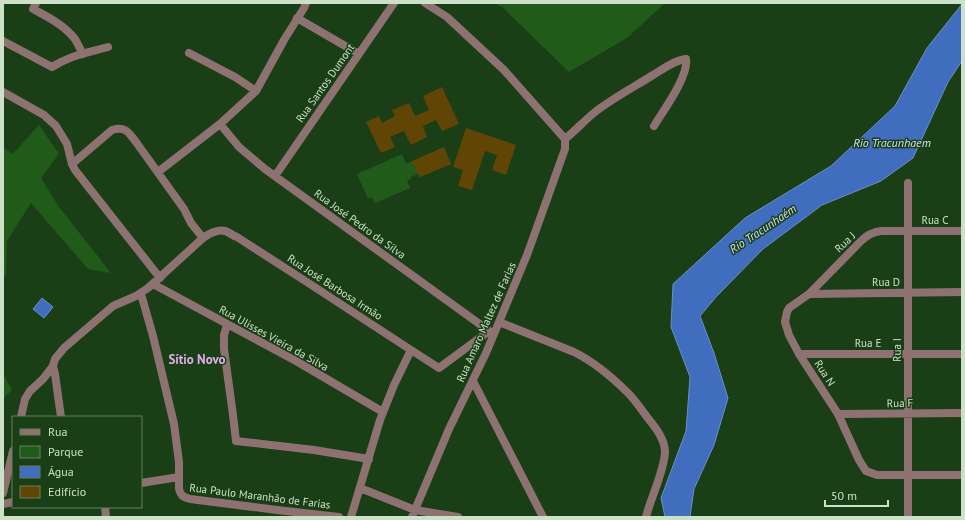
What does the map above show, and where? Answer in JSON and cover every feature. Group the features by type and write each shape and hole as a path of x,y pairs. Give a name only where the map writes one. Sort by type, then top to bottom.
{"street":[{"path":"158,172 220,124 256,91 306,3"},
{"name":"Rua Santos Dumont","path":"275,176 394,3"},
{"path":"425,3 447,17 504,70 565,139 594,112 606,104 666,67 686,59 687,63 676,91 654,126"},
{"path":"35,6 66,30 75,40 83,54"},
{"path":"297,18 359,54"},
{"path":"3,41 52,67 66,59 108,47"},
{"path":"190,53 235,77 256,91"},
{"path":"3,92 44,115 56,126 67,144 75,170 160,278"},
{"name":"Rua José Pedro da Silva","path":"220,124 239,148 265,169 491,332"},
{"path":"21,416 25,399 30,391 43,379 53,366 55,359 64,348 113,306 141,294 203,238 191,223 184,209 158,172 129,133 124,129 119,128 112,130 72,164"},
{"name":"Rua Amaro Maltez de Farias","path":"414,514 450,429 486,353 491,332 499,322 527,255 565,149 565,139"},
{"name":"Rua I","path":"908,183 908,517"},
{"name":"Rua José Barbosa Irmão","path":"203,238 211,232 217,231 225,231 237,237 439,368 491,332"},
{"name":"Rua C","path":"908,231 962,231"},
{"name":"Rua J","path":"809,294 866,236 876,232 908,231"},
{"name":"Rua Ulisses Vieira da Silva","path":"151,286 296,361 383,412"},
{"name":"Rua D","path":"809,294 962,292"},
{"path":"141,294 154,336 174,424 179,462 179,477 142,483"},
{"name":"Rua N","path":"809,294 789,308 786,316 786,329 799,354 838,414 866,472 877,475 908,475"},
{"path":"499,322 586,358 629,393 658,430 665,450 664,462 646,517"},
{"path":"227,325 224,335 224,349 236,441 314,450 369,459"},
{"path":"351,517 380,420 394,385 411,350"},
{"name":"Rua E","path":"799,354 962,354"},
{"path":"53,366 61,416"},
{"path":"473,381 543,517"},
{"name":"Rua F","path":"838,414 962,413"},
{"path":"3,492 12,455"},
{"path":"908,475 962,475"},
{"name":"Rua Paulo Maranhão de Farias","path":"179,477 180,493 183,497 190,499 339,517"},
{"path":"360,488 414,514 458,517"}],"green space":[{"path":"493,3 665,3 627,38 569,72 502,7"},
{"path":"39,125 59,154 41,178 59,207 111,273 88,269 31,203 7,241 6,275 3,278 3,147 13,154"},
{"path":"444,147 451,164 420,177 418,174 411,177 411,179 407,181 410,188 375,203 372,197 368,199 357,174 402,154 406,164"},
{"path":"3,374 12,390 3,399"}],"water":[{"name":"Rio Tracunhaem","path":"962,4 962,61 948,82 913,158 881,181 822,205 763,249 716,297 700,316 714,353 728,398 714,445 694,489 690,517 665,517 661,498 686,431 690,377 671,327 673,284 745,218 831,166 895,106 927,48"},
{"path":"42,298 53,307 44,318 33,309"}],"building":[{"path":"442,87 459,124 442,131 436,120 423,126 427,137 411,145 404,131 390,137 395,147 381,153 366,122 379,116 382,123 395,116 392,110 409,103 415,116 429,110 423,96"},
{"path":"466,128 516,145 506,175 492,170 497,155 485,151 472,190 458,186 463,170 453,167"},
{"path":"444,147 451,164 420,177 412,161"}],"district":[{"name":"Sítio Novo","path":"197,359"}],"water label":[{"name":"Rio Tracunhaém","path":"763,229"}]}
